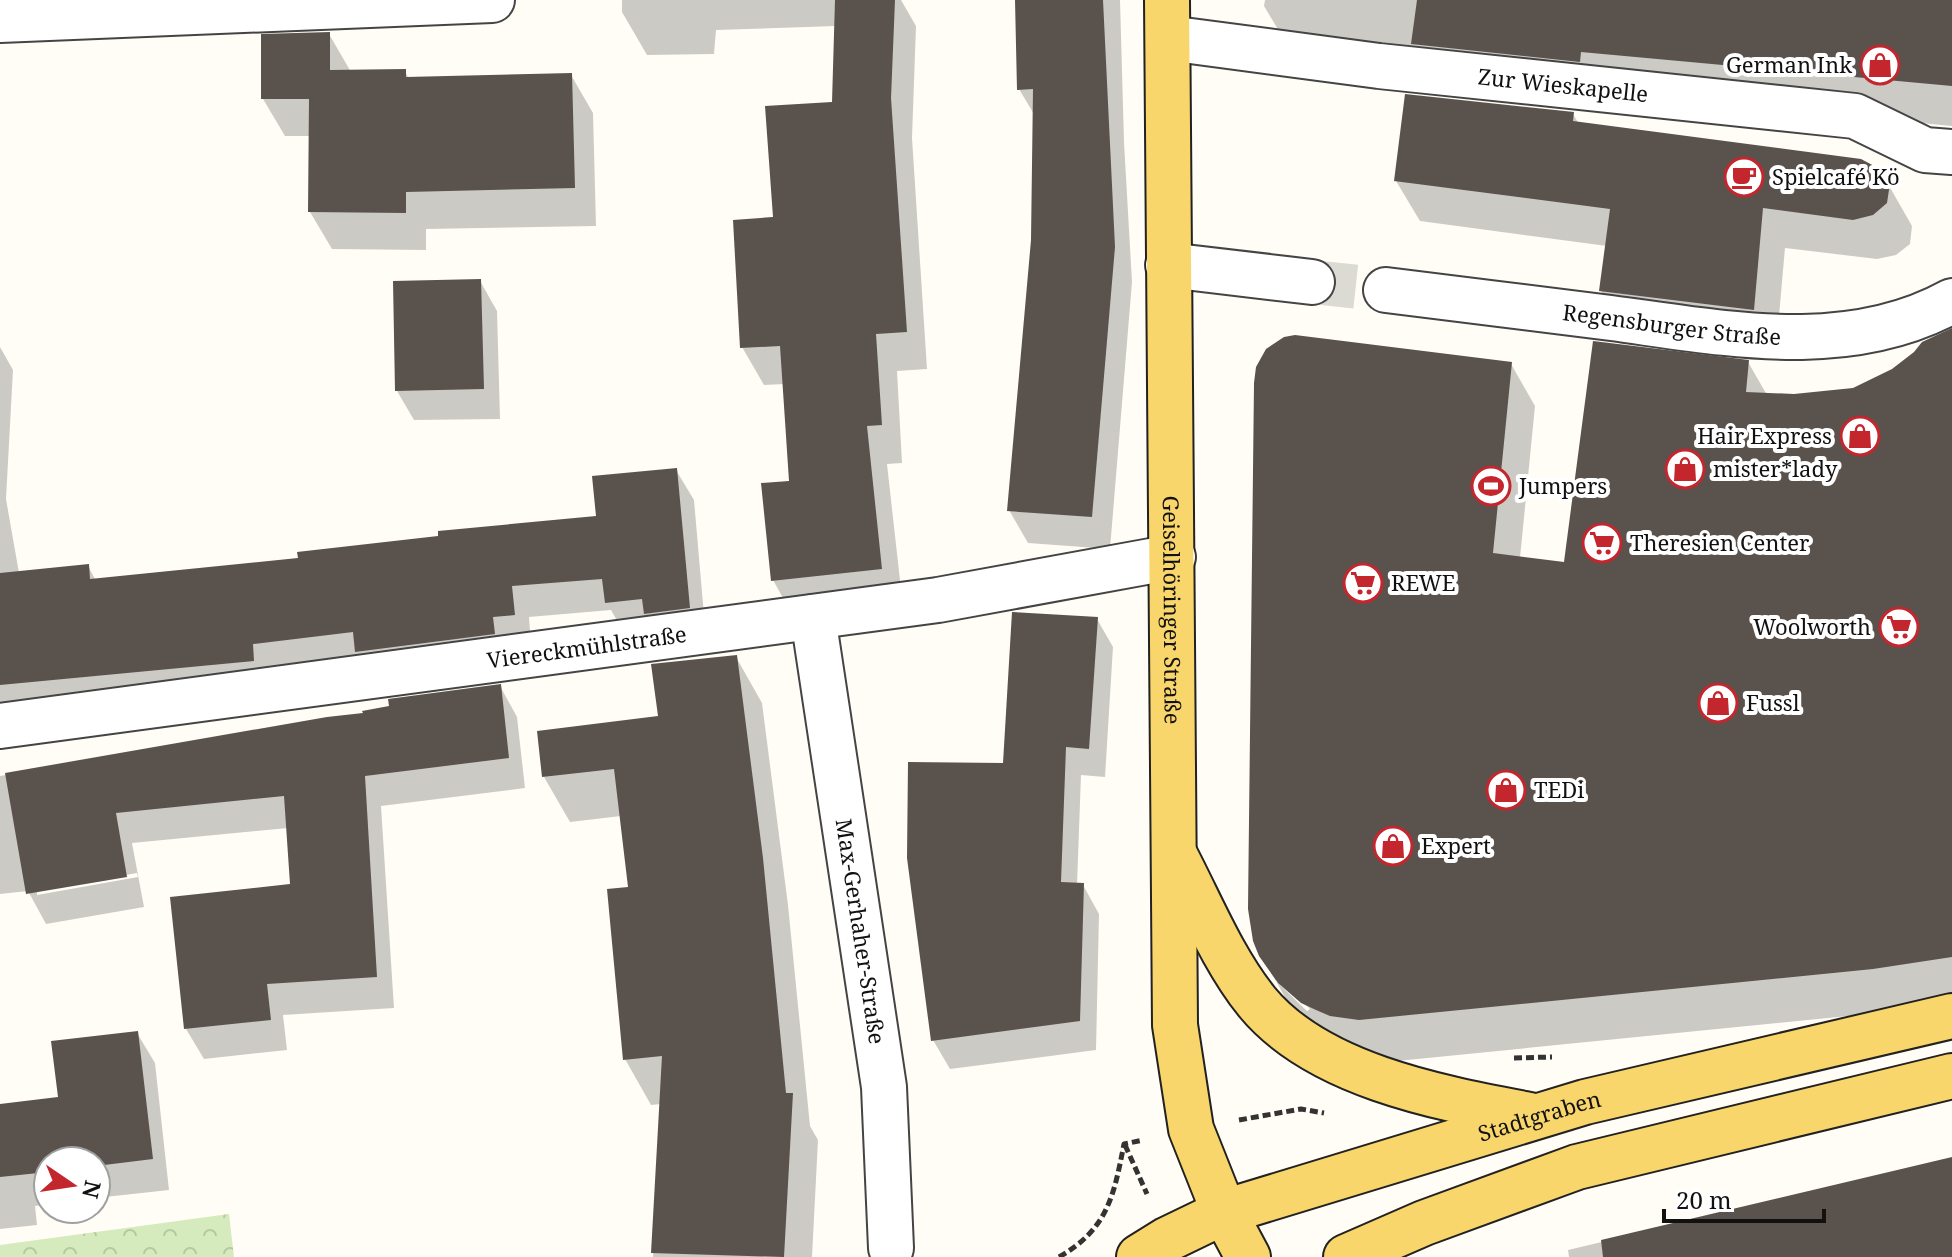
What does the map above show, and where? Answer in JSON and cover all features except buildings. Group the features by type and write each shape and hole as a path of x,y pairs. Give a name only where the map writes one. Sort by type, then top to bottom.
{"main road":[{"name":"Geiselhöringer Straße","path":"1167,19 1175,1025 1191,1129 1224,1212 1248,1257"},
{"path":"1173,850 1235,971 1257,1002 1280,1026 1360,1072 1460,1102 1536,1116"},
{"name":"Stadtgraben","path":"1139,1257 1224,1212 1536,1116 1952,1016"},
{"path":"1346,1257 1424,1223 1577,1167 1952,1076"}],"street":[{"path":"0,20 492,0"},
{"name":"Zur Wieskapelle","path":"1167,19 1379,66 1855,116 1925,150 1952,152"},
{"path":"1168,265 1312,282"},
{"name":"Regensburger Straße","path":"1386,290 1762,338 1837,336 1896,323 1952,301"},
{"name":"Viereckmühlstraße","path":"0,726 938,600 1173,557"},
{"name":"Max-Gerhaher-Straße","path":"813,617 884,1087 891,1248"}],"green space":[{"path":"229,1214 234,1257 0,1257 0,1245"}],"tunnel":[{"path":"1312,282 1386,290"}],"place":[{"name":"German Ink","path":"1880,65"},
{"name":"Spielcafé Kö","path":"1744,177"},
{"name":"Hair Express","path":"1860,436"},
{"name":"mister*lady","path":"1685,469"},
{"name":"Jumpers","path":"1491,486"},
{"name":"Theresien Center","path":"1602,543"},
{"name":"REWE","path":"1363,583"},
{"name":"Woolworth","path":"1899,627"},
{"name":"Fussl","path":"1718,703"},
{"name":"TEDi","path":"1506,790"},
{"name":"Expert","path":"1393,846"}]}
